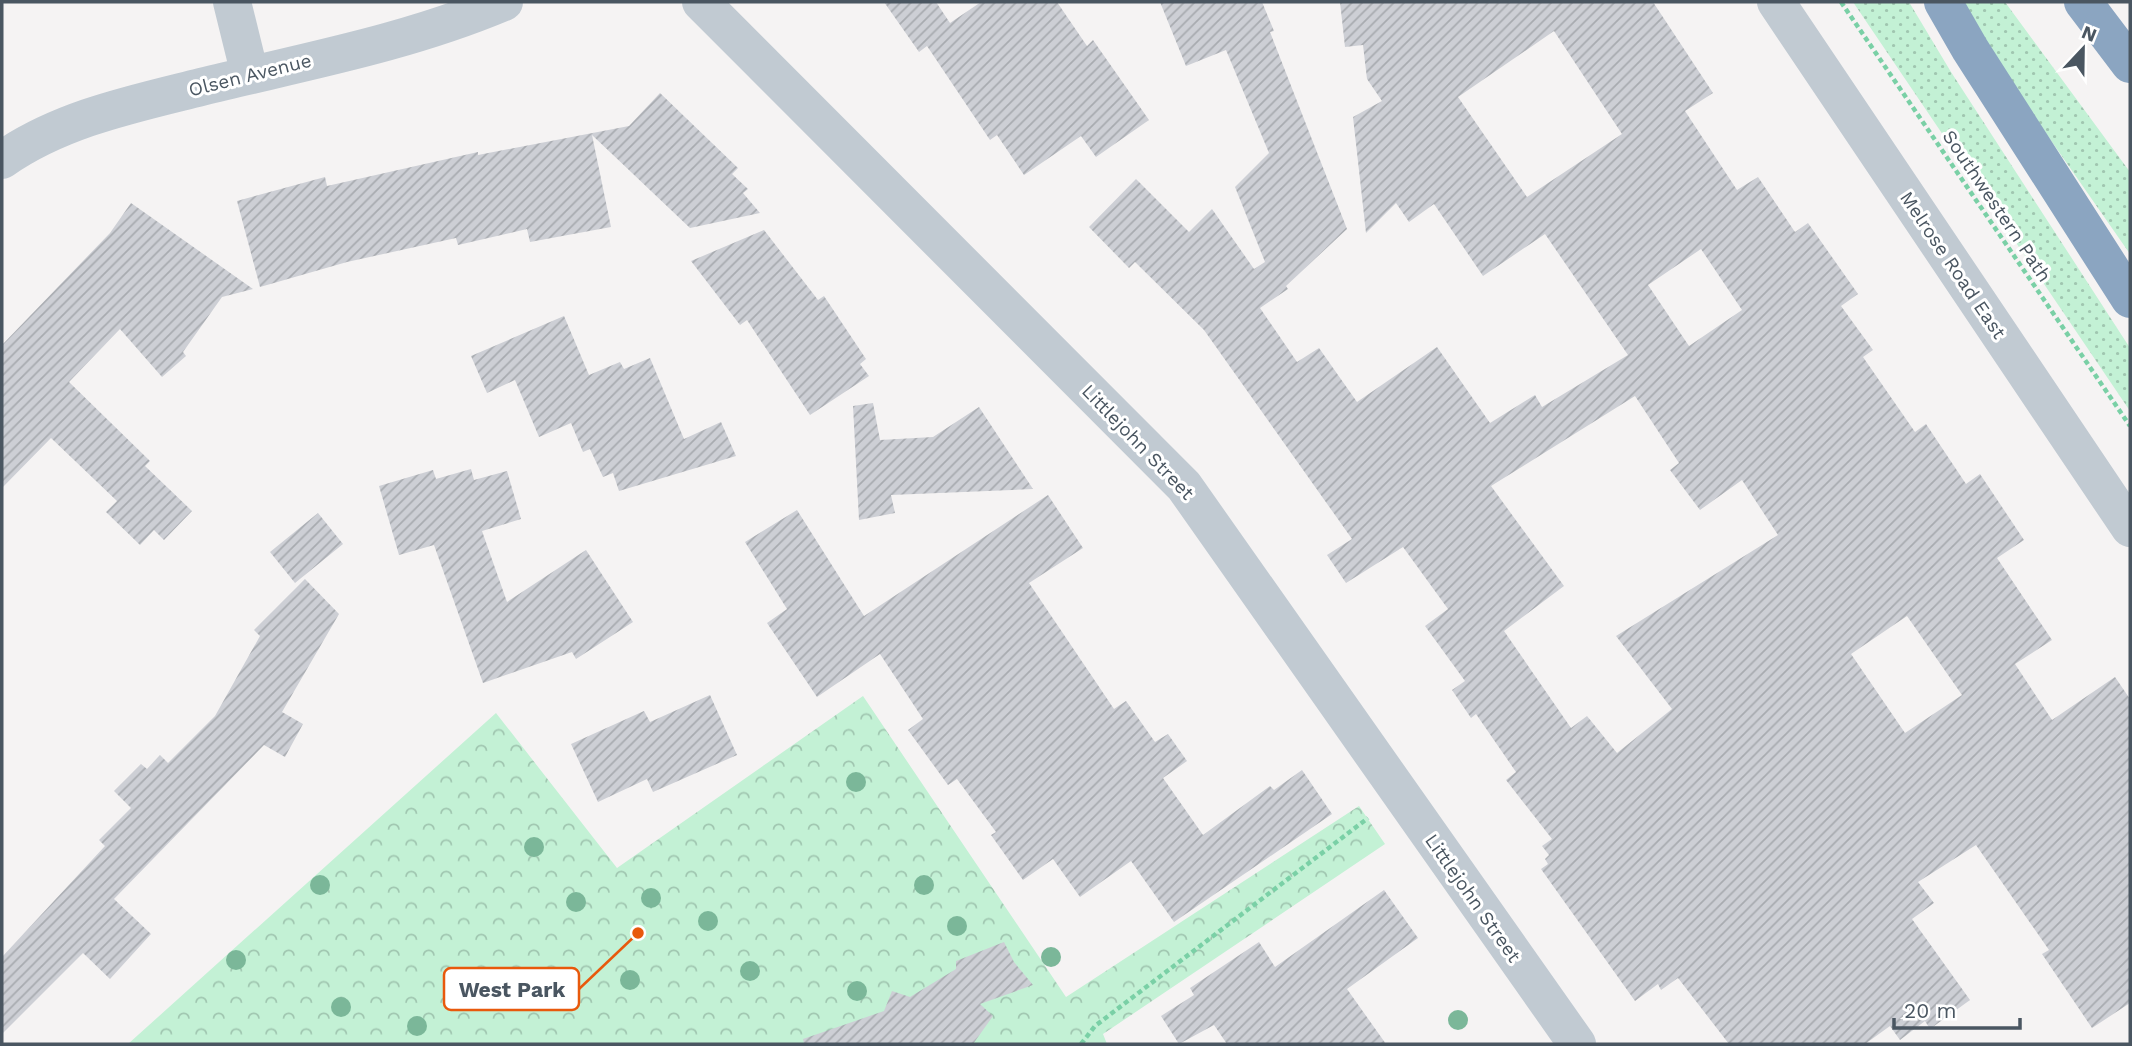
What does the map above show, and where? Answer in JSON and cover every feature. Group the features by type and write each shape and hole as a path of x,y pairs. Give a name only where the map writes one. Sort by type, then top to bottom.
{"highway":[{"path":"1943,2 1970,49 2130,299"},
{"path":"2084,2 2130,64"}],"street":[{"path":"232,2 250,75"},
{"name":"Olsen Avenue","path":"2,160 38,137 129,105 398,40 504,2"},
{"name":"Littlejohn Street","path":"701,2 1184,486 1577,1044"},
{"name":"Melrose Road East","path":"1776,2 2130,528"}],"path":[{"name":"Southwestern Path","path":"1841,2 2130,426"},
{"path":"1081,1044 1105,1018 1377,811"}],"green space":[{"path":"1853,2 1909,2 1951,72 2130,348 2130,411"},
{"path":"1963,2 2005,2 2130,172 2130,254 1999,66"},
{"path":"863,696 1066,997 1359,806 1385,844 1103,1034 1107,1044 128,1044 496,713 617,868"}],"building":[{"path":"884,2 936,2 950,23 981,2 1057,2 1087,46 1093,40 1149,120 1096,157 1081,136 1024,175 997,135 990,140 927,46 919,52"},
{"path":"1160,2 1262,2 1274,31 1270,32 1347,229 1286,286 1288,289 1260,308 1297,362 1319,348 1357,402 1437,347 1490,423 1535,395 1542,407 1628,355 1545,234 1483,276 1434,204 1409,222 1396,203 1366,233 1353,117 1382,101 1367,79 1363,45 1345,47 1340,2 1653,2 1713,93 1685,111 1737,190 1758,177 1795,232 1808,223 1858,294 1841,306 1873,350 1863,357 1915,432 1926,424 1966,484 1980,474 2024,540 1997,558 2052,640 2015,664 2052,720 2115,677 2130,699 2130,1003 2092,1028 2042,954 2049,950 1976,845 1918,882 1934,903 1912,919 1970,1000 1930,1029 1925,1021 1900,1040 1890,1026 1865,1044 1729,1044 1678,978 1661,990 1658,984 1635,1001 1541,869 1548,864 1545,859 1549,855 1542,846 1552,839 1506,780 1516,772 1476,714 1471,718 1452,690 1465,681 1425,626 1448,609 1403,547 1346,583 1327,555 1352,539 1204,330 1135,262 1129,268 1089,227 1136,179 1189,232 1212,209 1254,269 1265,262 1235,187 1269,153 1226,50 1186,66","holes":["1554,31 1622,134 1527,197 1458,97","1701,249 1742,310 1689,346 1648,285","1635,396 1679,463 1670,470 1700,510 1742,480 1778,535 1616,636 1672,709 1617,753 1587,716 1571,728 1504,631 1564,586 1491,486","1907,616 1962,695 1905,733 1851,654"]},
{"path":"660,93 738,168 732,174 748,189 743,193 760,213 690,228 592,135 611,227 530,242 527,229 458,245 456,238 347,262 260,287 237,201 325,177 327,186 478,152 478,155 629,126"},
{"path":"131,203 253,289 222,297 183,352 186,356 162,377 120,329 69,382 150,461 145,466 192,511 164,540 154,530 140,545 106,512 117,501 51,438 2,488 2,345 110,233"},
{"path":"764,230 818,300 824,296 866,359 860,364 869,376 810,415 747,320 740,325 691,261"},
{"path":"564,316 589,375 620,362 624,369 650,358 684,439 721,422 736,456 619,491 613,473 603,477 590,449 583,452 571,423 539,437 515,380 487,393 471,356"},
{"path":"873,403 880,440 933,437 979,407 1033,489 891,495 895,513 859,520 853,406"},
{"path":"471,469 474,480 507,471 521,519 482,531 507,602 586,550 633,622 576,659 572,652 483,683 434,545 399,555 379,486 433,470 436,479"},
{"path":"1048,495 1083,548 1029,583 1114,709 1126,701 1155,742 1168,734 1187,761 1163,778 1203,835 1270,786 1274,790 1302,770 1332,814 1174,922 1131,861 1080,897 1053,859 1023,880 991,835 996,832 957,779 948,785 908,730 923,719 880,654 817,697 767,623 787,609 745,542 797,510 864,616"},
{"path":"318,513 343,544 295,583 270,552"},
{"path":"305,579 339,614 282,712 303,724 285,757 264,745 114,899 151,934 110,979 83,953 2,1034 2,957 105,846 99,840 131,808 114,791 141,764 147,769 160,755 168,763 215,716 260,636 254,630"},
{"path":"710,695 737,755 653,792 647,779 598,802 571,744 644,711 650,722"},
{"path":"1384,890 1418,938 1347,989 1386,1044 1227,1044 1214,1025 1179,1044 1161,1016 1194,995 1190,988 1259,942 1275,967"},
{"path":"1004,942 1014,962 1033,985 980,1004 993,1016 973,1044 804,1044 803,1039 884,1011 892,991 910,997 956,969 956,961"}],"place":[{"name":"West Park","path":"638,933"}]}
